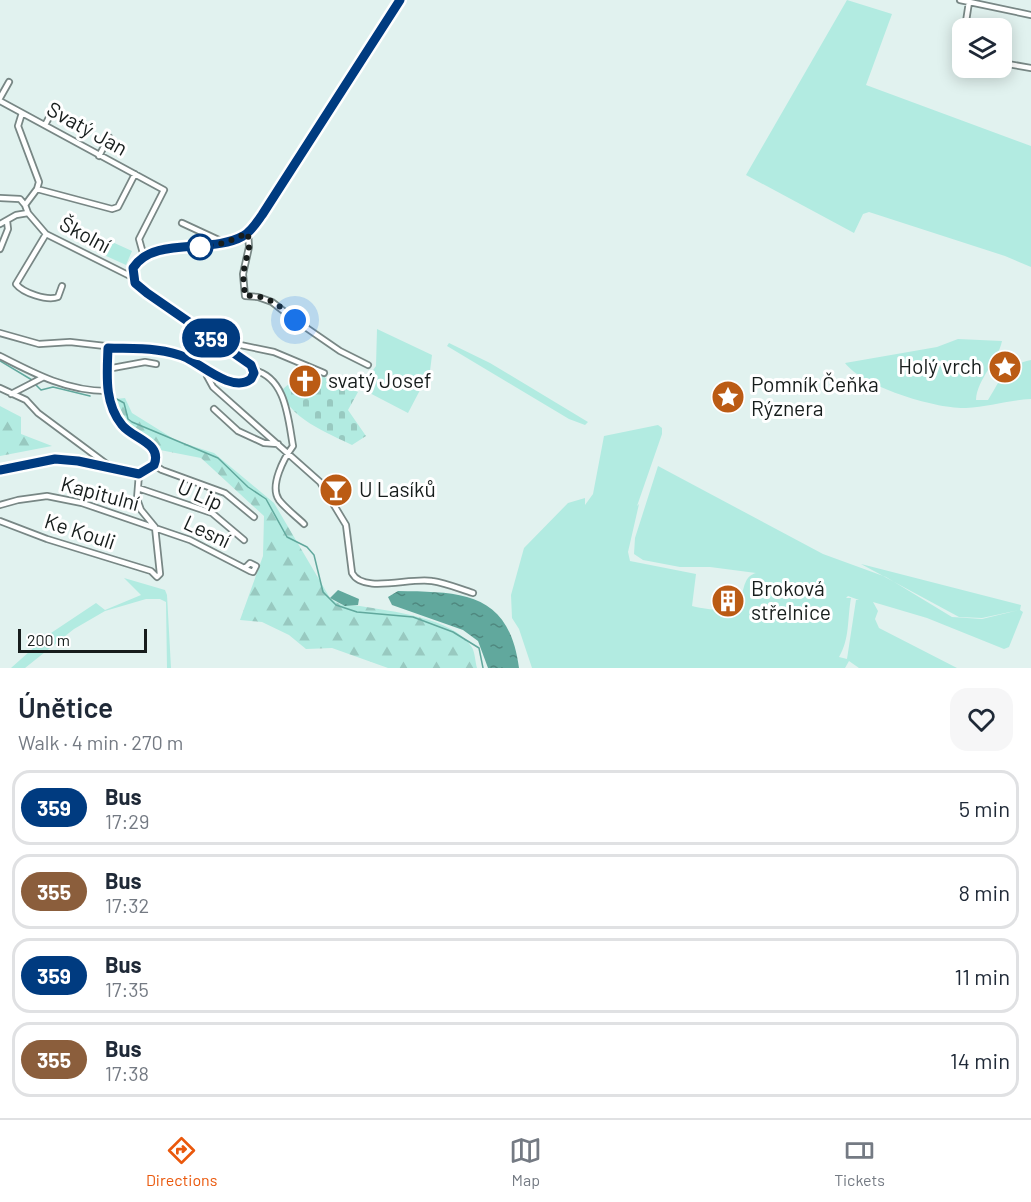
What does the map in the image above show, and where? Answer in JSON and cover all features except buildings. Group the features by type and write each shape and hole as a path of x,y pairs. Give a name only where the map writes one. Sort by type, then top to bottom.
{"street":[{"path":"132,277 133,268 153,252 224,243 248,233 262,215 400,0"},
{"path":"960,0 1031,15"},
{"path":"967,18 969,2"},
{"path":"1012,65 1031,68"},
{"path":"0,100 9,82"},
{"name":"Svatý Jan","path":"0,100 164,190 139,239 144,257"},
{"path":"45,125 54,108"},
{"name":"Svatý Jan","path":"22,113 18,126 39,182 37,189 112,209 118,207 135,174"},
{"path":"99,156 109,137"},
{"path":"25,205 37,189"},
{"path":"0,198 20,199 28,213 16,214 0,224"},
{"name":"Školní","path":"28,213 46,234 132,277 135,283 147,293 251,365 253,370 265,372 280,389 293,446 288,452"},
{"path":"0,249 8,229 7,221"},
{"path":"182,223 224,243"},
{"path":"248,233 249,247 243,274 245,296 258,297 272,302 340,351 368,365"},
{"path":"46,234 16,284 21,291 53,299 58,297 62,286"},
{"path":"0,333 39,344 70,342 175,354 221,378 236,382 249,381 253,370"},
{"path":"220,344 226,342 274,352 324,373"},
{"path":"0,470 55,459 139,474 154,465 157,457 153,448 127,430 109,400 107,391 108,348"},
{"path":"0,356 41,379 80,389 107,391"},
{"path":"107,369 145,362 156,364"},
{"path":"207,376 213,387 320,482 345,521 349,535 352,573 355,579 364,584 409,580 433,581 472,593"},
{"path":"11,394 41,379"},
{"path":"0,388 26,400 38,413 113,468"},
{"path":"214,409 238,431 264,443 278,444"},
{"path":"288,452 282,463 276,491 278,500 304,524"},
{"path":"154,465 162,471 225,493 254,517"},
{"path":"139,474 137,499 141,510 155,527"},
{"name":"U Lip","path":"138,488 212,513 244,540"},
{"name":"Kapitulní","path":"0,505 47,496 82,503 155,527"},
{"path":"134,519 141,510"},
{"name":"Ke Kouli","path":"0,521 47,539 151,571 158,577 160,574 155,527"},
{"name":"Lesní","path":"155,527 190,540 244,568"}],"green space":[{"path":"847,0 892,14 866,85 1031,146 1031,267 1005,256 869,212 863,214 854,233 746,175"},
{"path":"110,241 132,251 126,265 104,255"},
{"path":"377,329 432,355 430,371 408,413 360,388 376,366"},
{"path":"958,339 1002,341 980,385 976,400 988,400 1009,370 1031,360 1031,399 966,408 937,405 883,388 854,372 845,363 937,347"},
{"path":"449,343 490,363 588,422 585,425 569,419 447,346"},
{"path":"310,371 358,392 348,410 366,436 352,445 321,430 291,408 285,399 283,389 299,375"},
{"path":"125,398 132,413 177,441 214,453 274,503 330,598 342,605 404,613 436,622 462,636 471,646 477,668 388,668 332,648 306,649 289,635 262,622 240,620 263,556 264,516 201,458 160,450 153,443 134,434 124,421 116,399"},
{"path":"0,406 21,417 21,434 52,446 0,456"},
{"path":"658,425 662,428 662,434 637,506 639,504 628,552 630,561 696,574 692,606 728,609 736,604 745,583 756,573 710,567 680,567 643,560 634,554 635,538 658,466 823,554 883,576 861,564 1021,605 1020,610 1023,612 1009,647 1004,649 927,618 873,602 878,611 875,619 879,628 957,668 859,668 849,661 845,668 532,668 519,629 512,618 511,595 524,548 568,503 585,498 585,505 593,494 604,436","holes":["894,582 959,617 982,618 1019,610 982,619 952,617","848,596 859,600 856,600 847,659 839,657 848,629 851,598 846,598"]},
{"path":"124,578 165,590 167,595 171,668 167,668 166,602 160,599 146,599 105,611 74,629 25,668 11,668 48,635 96,603 105,610 141,595"}],"water":[{"path":"338,590 359,599 358,605 345,606 330,598"},
{"path":"398,591 443,593 479,601 505,624 514,643 519,668 488,668 478,641 463,630 392,605 388,597"}],"waterway":[{"path":"0,361 32,380"},
{"path":"35,384 41,390 53,387 90,396"},
{"path":"113,397 124,403 128,419 132,422 218,458 248,487 266,499 287,537 307,547 314,555 323,592 336,605 357,612 413,617 453,632 479,648 483,668"}],"bus line":[{"name":"359","path":"0,470 55,459 78,461 139,474 154,465 156,452 150,444 133,436 120,423 112,408 107,391 108,348 175,354 188,358 221,378 236,382 247,382 251,379 254,373 251,365 147,293 135,283 132,277 133,268 139,260 153,252 224,243 248,233 262,215 400,0"}],"place":[{"name":"Holý vrch","path":"1005,367"},
{"name":"svatý Josef","path":"305,381"},
{"name":"Pomník Čeňka Rýznera","path":"728,397"},
{"name":"U Lasíků","path":"336,490"},
{"name":"Broková střelnice","path":"728,601"}],"route":[{"path":"200,247 224,243 248,233 249,247 243,274 245,296 258,297 272,302 295,320"}]}
